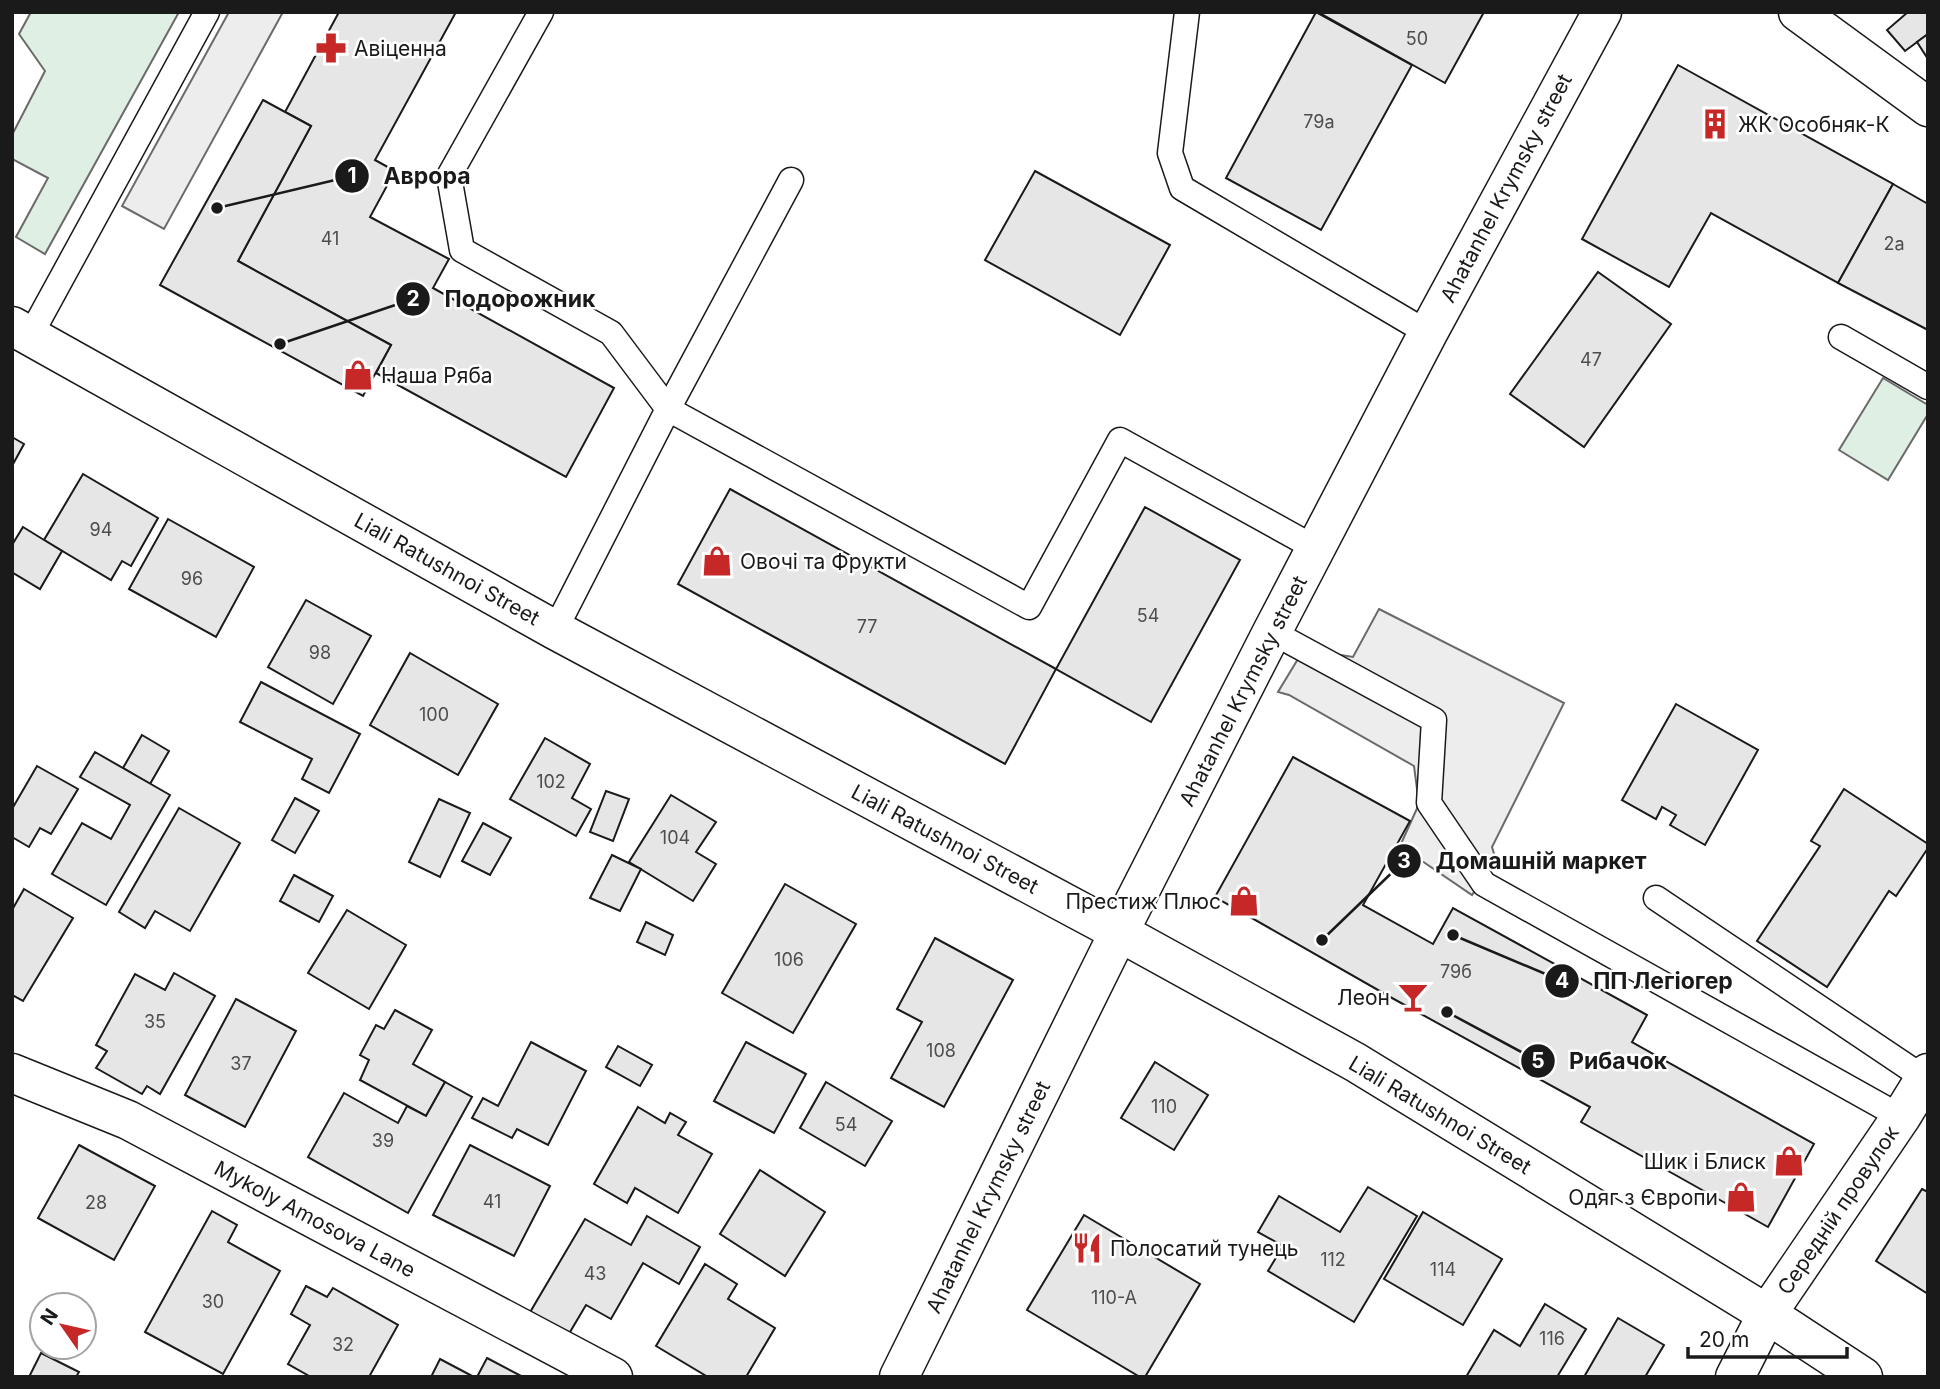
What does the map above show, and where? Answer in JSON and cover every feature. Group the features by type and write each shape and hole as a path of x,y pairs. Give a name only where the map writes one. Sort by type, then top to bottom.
{"street":[{"name":"Ahatanhel Krymsky street","path":"899,1377 1118,932 1272,632 1428,333 1602,12"},
{"path":"1798,12 1928,107"},
{"name":"Liali Ratushnoi Street","path":"21,331 555,629 1355,1062 1767,1314 1863,1377"},
{"name":"Mykoly Amosova Lane","path":"12,1073 128,1120 613,1377"},
{"name":"Середній провулок","path":"1735,1377 1767,1314 1926,1075"}],"lane":[{"path":"21,331 207,12"},
{"path":"541,12 449,176 462,250 611,333 668,409 1029,607 1120,440 1317,549"},
{"path":"1187,12 1170,153 1182,188 1428,333"},
{"path":"555,629 668,409 791,180"},
{"path":"1841,337 1928,387"},
{"path":"1272,632 1434,720 1429,803 1484,884 1900,1117"},
{"path":"1656,898 1926,1075"}],"green space":[{"path":"31,12 179,12 45,254 16,237 48,178 12,159 12,135 45,71 19,34"},
{"path":"1883,378 1928,405 1928,414 1888,480 1839,450"}],"shaded area":[{"path":"229,12 283,12 164,229 122,206"},
{"path":"1379,609 1564,703 1492,847 1496,860 1472,895 1400,846 1419,804 1414,766 1289,695 1278,692 1304,649 1353,657"}],"building":[{"path":"339,12 456,12 375,160 395,171 370,217 449,259 433,288 614,388 566,477 376,373 391,345 238,261 311,126 285,112"},
{"path":"1316,12 1412,65 1321,230 1226,178"},
{"path":"1318,12 1484,12 1445,83"},
{"path":"1908,12 1928,12 1928,34 1905,51 1887,30"},
{"path":"1928,34 1928,59 1917,42"},
{"name":"ЖК Особняк-К","path":"1678,65 1893,184 1838,283 1711,213 1669,287 1582,239"},
{"path":"263,100 311,126 238,261 391,345 363,396 160,285"},
{"path":"1035,171 1170,245 1120,335 985,260"},
{"path":"1893,184 1928,204 1928,330 1838,283"},
{"path":"1598,272 1671,324 1584,447 1510,394"},
{"path":"12,437 24,444 12,466"},
{"path":"83,474 158,518 131,566 122,561 111,580 44,540"},
{"path":"730,489 1056,669 1005,764 678,584"},
{"path":"1145,507 1240,560 1151,722 1056,669"},
{"path":"168,519 254,567 216,637 129,589"},
{"path":"23,527 62,551 40,589 13,573 12,575 12,545"},
{"path":"306,600 371,636 333,704 268,667"},
{"path":"410,653 498,704 458,775 370,725"},
{"path":"261,682 360,734 329,793 302,779 312,759 240,722"},
{"path":"1676,704 1758,750 1705,845 1670,825 1676,815 1662,807 1656,819 1622,800"},
{"path":"142,735 169,751 150,784 123,768"},
{"path":"545,738 590,764 572,798 591,809 576,836 510,799"},
{"path":"95,752 170,795 106,905 52,874 82,823 111,839 130,805 80,777"},
{"path":"1293,757 1410,821 1363,905 1433,944 1453,908 1647,1015 1632,1042 1814,1144 1768,1227 1581,1122 1590,1107 1215,897"},
{"path":"37,766 78,789 51,834 40,828 29,847 12,837 12,809"},
{"path":"1844,789 1928,844 1928,848 1896,896 1889,891 1827,987 1757,941 1820,846 1811,841"},
{"path":"606,791 629,799 613,841 590,832"},
{"path":"671,795 716,822 696,852 716,864 693,901 629,862"},
{"path":"295,798 319,811 295,853 272,840"},
{"path":"439,799 470,813 440,877 409,862"},
{"path":"179,808 240,843 190,931 155,911 145,928 119,912"},
{"path":"483,823 511,838 490,875 462,861"},
{"path":"612,855 641,869 620,911 590,898"},
{"path":"294,875 333,896 319,922 280,901"},
{"path":"785,884 856,924 793,1033 722,993"},
{"path":"24,889 73,918 23,1001 12,995 12,910"},
{"path":"347,910 406,945 369,1009 308,973"},
{"path":"646,922 673,935 665,955 637,942"},
{"path":"935,938 1013,980 944,1107 891,1078 922,1022 897,1009"},
{"path":"174,973 215,996 160,1094 147,1086 142,1094 96,1068 107,1051 96,1045 135,974 165,990"},
{"path":"236,999 296,1031 245,1127 185,1095"},
{"path":"395,1010 432,1030 413,1064 445,1082 426,1116 360,1080 369,1060 360,1055 376,1025 384,1029"},
{"path":"531,1042 586,1071 548,1145 517,1129 512,1138 472,1118 483,1098 498,1106"},
{"path":"746,1042 806,1074 774,1133 714,1101"},
{"path":"618,1046 652,1065 640,1086 606,1067"},
{"path":"1155,1062 1208,1095 1174,1150 1121,1118"},
{"path":"445,1082 472,1097 408,1213 308,1157 344,1093 398,1123 407,1106 426,1116"},
{"path":"826,1082 892,1121 865,1166 800,1128"},
{"path":"638,1107 665,1123 670,1113 686,1122 678,1135 712,1154 678,1213 635,1188 627,1203 594,1184"},
{"path":"79,1145 155,1186 114,1260 38,1218"},
{"path":"470,1145 550,1186 514,1256 433,1215"},
{"path":"760,1170 825,1212 785,1276 720,1234"},
{"path":"1368,1187 1417,1216 1354,1322 1268,1271 1283,1246 1258,1232 1279,1196 1340,1232"},
{"path":"1922,1189 1928,1192 1928,1294 1876,1261"},
{"path":"212,1211 237,1225 228,1242 280,1271 223,1374 145,1332"},
{"path":"1423,1212 1502,1259 1463,1325 1384,1279"},
{"path":"1084,1215 1200,1284 1145,1377 1140,1377 1027,1310"},
{"path":"647,1216 700,1247 679,1284 643,1263 611,1319 586,1305 567,1337 529,1314 585,1219 631,1245"},
{"path":"705,1264 737,1284 728,1299 775,1328 746,1377 708,1377 656,1346"},
{"path":"306,1286 327,1297 333,1288 398,1325 369,1377 311,1377 288,1364 310,1325 291,1314"},
{"path":"1545,1304 1586,1329 1557,1377 1466,1377 1494,1330 1520,1346"},
{"path":"1618,1318 1664,1345 1645,1377 1584,1377"},
{"path":"487,1358 523,1377 477,1377"},
{"path":"440,1359 474,1377 431,1377"},
{"path":"37,1361 57,1361 79,1372 76,1377 29,1377"}],"place":[{"name":"Авіценна","path":"331,48"},
{"name":"ЖК Особняк-К","path":"1715,124"},
{"name":"Аврора","path":"217,208"},
{"name":"Подорожник","path":"280,344"},
{"name":"Наша Ряба","path":"358,375"},
{"name":"Овочі та Фрукти","path":"717,561"},
{"name":"Престиж Плюс","path":"1244,901"},
{"name":"ПП Легіогер","path":"1453,935"},
{"name":"Домашній маркет","path":"1322,940"},
{"name":"Леон","path":"1413,997"},
{"name":"Рибачок","path":"1447,1012"},
{"name":"Шик і Блиск","path":"1789,1161"},
{"name":"Одяг з Європи","path":"1741,1197"},
{"name":"Полосатий тунець","path":"1087,1248"}]}
